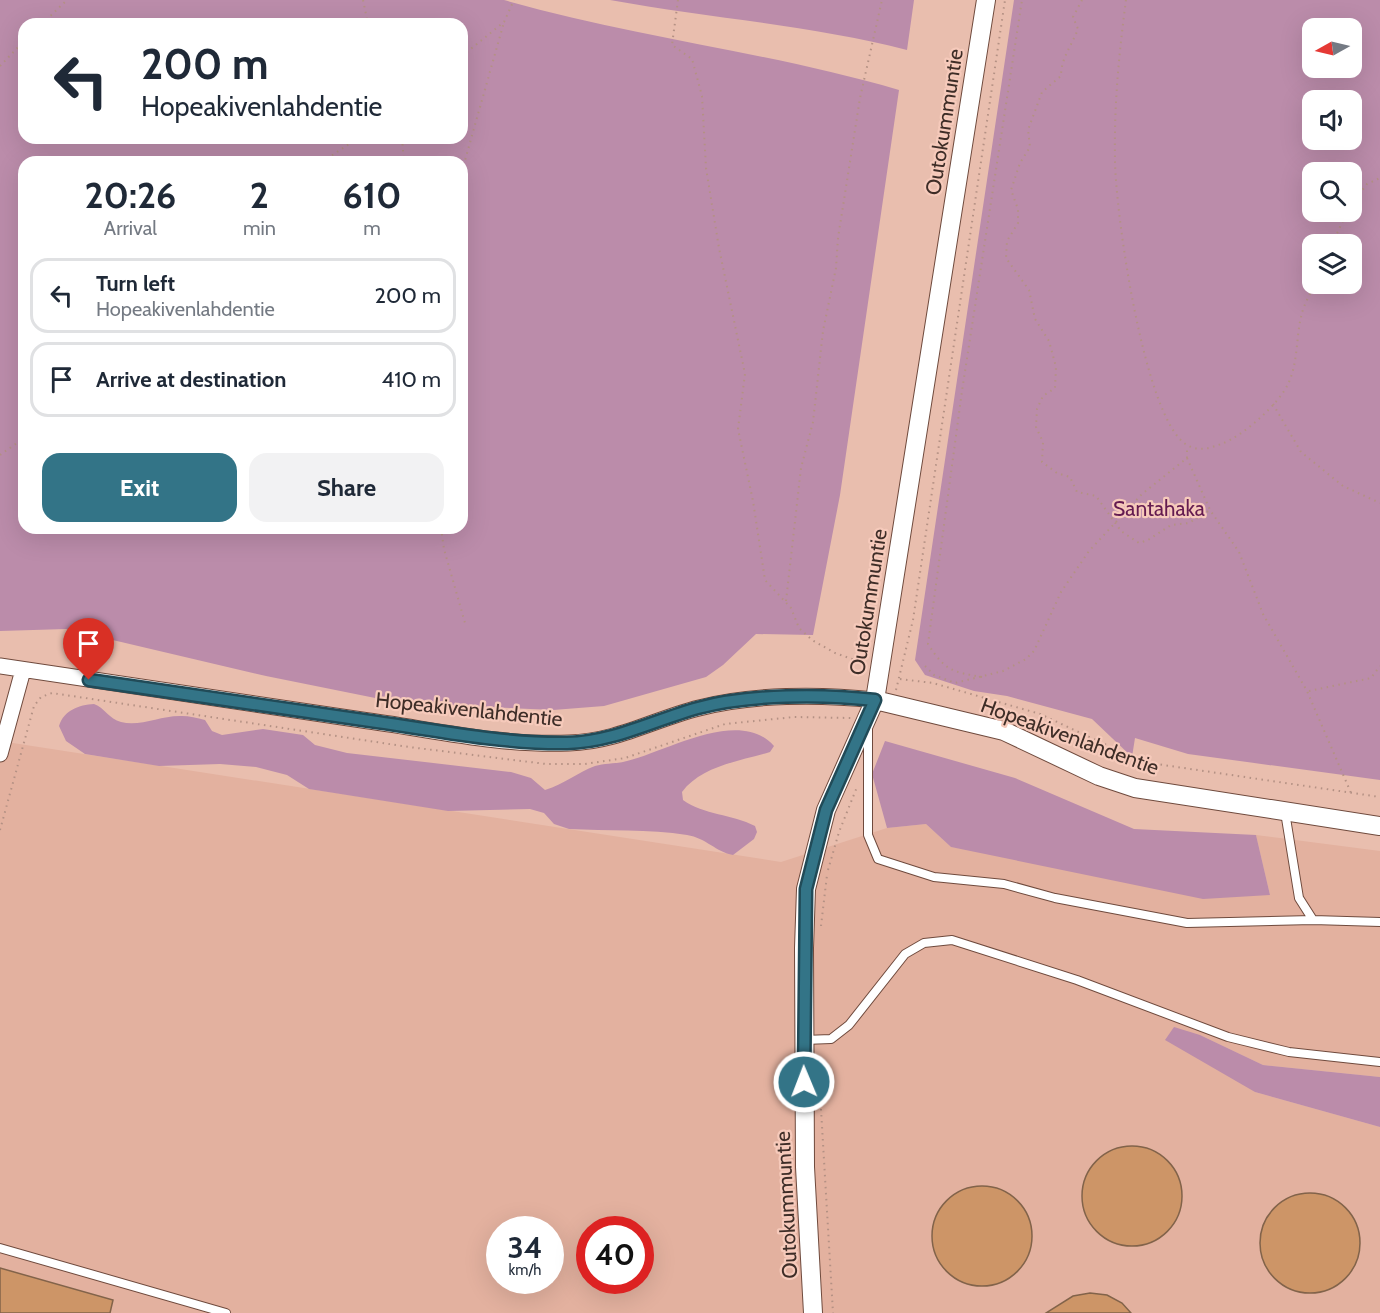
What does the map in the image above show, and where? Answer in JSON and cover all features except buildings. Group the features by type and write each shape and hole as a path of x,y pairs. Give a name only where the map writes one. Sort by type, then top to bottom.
{"street":[{"name":"Outokummuntie","path":"813,1313 805,1167 805,902 812,861 826,810 868,719 883,702 879,672 986,0"},
{"name":"Hopeakivenlahdentie","path":"0,666 461,734 547,743 587,742 619,735 698,708 736,700 838,696 883,702 1004,731 1100,776 1135,788 1380,826"},
{"path":"0,754 23,670"}],"lane":[{"path":"868,719 866,764 868,835 878,859 934,877 1004,884 1055,898 1187,923 1313,920 1380,922"},
{"path":"1285,812 1299,898 1313,920"},
{"path":"804,1040 831,1039 849,1025 905,954 924,943 952,940 1077,980 1228,1037 1289,1052 1380,1062"},
{"path":"0,1248 226,1313"}],"path":[{"path":"48,18 67,0"},
{"path":"363,0 367,18"},
{"path":"466,156 504,22 514,0"},
{"path":"678,0 672,45 692,59 702,96 706,168 745,374 738,429 753,501 765,580 791,608 799,628 812,640 835,653 858,660 879,672"},
{"path":"786,602 801,468 813,422 823,331 836,268 838,238 860,98 882,0"},
{"path":"883,702 900,679 913,620 1005,0"},
{"path":"982,677 951,671 938,660 928,645 959,414 1022,0"},
{"path":"1082,0 1073,17 1078,28 1072,45 1061,63 1061,76 1042,92 1028,130 1030,147 1020,163 1011,190 1018,209 1018,223 1007,241 1006,258 1029,290 1035,319 1049,341 1056,367 1055,388 1043,396 1037,410 1036,427 1043,442 1042,462 1057,473 1070,477 1077,492 1096,496 1121,531 1139,543 1171,525 1189,523 1210,510"},
{"path":"1126,0 1116,82 1115,161 1120,224 1132,303 1145,355 1172,430 1187,445 1204,450 1226,442 1250,427 1288,385 1301,315 1310,294"},
{"path":"468,51 504,22"},
{"path":"0,66 18,47"},
{"path":"331,156 349,144"},
{"path":"1362,191 1367,184 1380,178"},
{"path":"1272,403 1302,452 1343,486 1380,503"},
{"path":"0,455 18,442"},
{"path":"1187,445 1187,458 1210,510 1239,552 1263,614 1307,691 1351,793"},
{"path":"925,666 934,675 955,683 982,677 1016,664 1034,651 1061,592 1089,551 1142,494 1187,458"},
{"path":"442,534 465,623"},
{"path":"1307,691 1371,678 1380,666"},
{"path":"900,679 933,683 1040,714 1143,762 1380,797"},
{"path":"821,934 826,876 839,832 866,764"},
{"path":"821,1106 833,1313"}],"shaded area":[{"path":"0,741 781,862 887,828 926,824 951,847 1270,895 1256,835 1380,851 1380,1077 1263,1065 1200,1035 1255,1092 1380,1127 1380,1313 0,1313"}],"green space":[{"path":"0,0 504,0 602,24 801,65 899,90 840,495 813,635 756,634 723,665 706,677 604,706 553,710 400,703 266,676 66,629 0,631"},
{"path":"610,0 914,0 907,50 833,34"},
{"name":"Santahaka","path":"1014,0 1380,0 1380,780 1188,754 1135,738 1132,757 1092,719 1007,696 974,691 925,675 915,660"},
{"path":"94,704 121,722 136,723 185,716 205,720 212,731 222,735 263,729 303,735 315,745 347,753 511,772 531,778 545,790 595,766 627,761 703,735 723,731 742,730 760,735 774,746 770,752 710,770 690,783 682,792 683,800 691,805 755,826 757,832 754,839 733,855 687,835 569,829 554,824 544,813 530,809 448,811 309,789 287,775 256,767 220,764 159,766 85,754 66,741 59,726 68,712"},
{"path":"885,741 1015,778 1134,829 1256,835 1270,895 1203,899 951,847 926,824 887,828 872,774"},
{"path":"1174,1027 1200,1035 1263,1065 1380,1077 1380,1127 1255,1092 1165,1040"}],"route":[{"path":"89,680 461,734 547,743 587,742 619,735 698,708 736,700 838,696 875,700 826,810 813,851 806,889 804,1082"}]}
